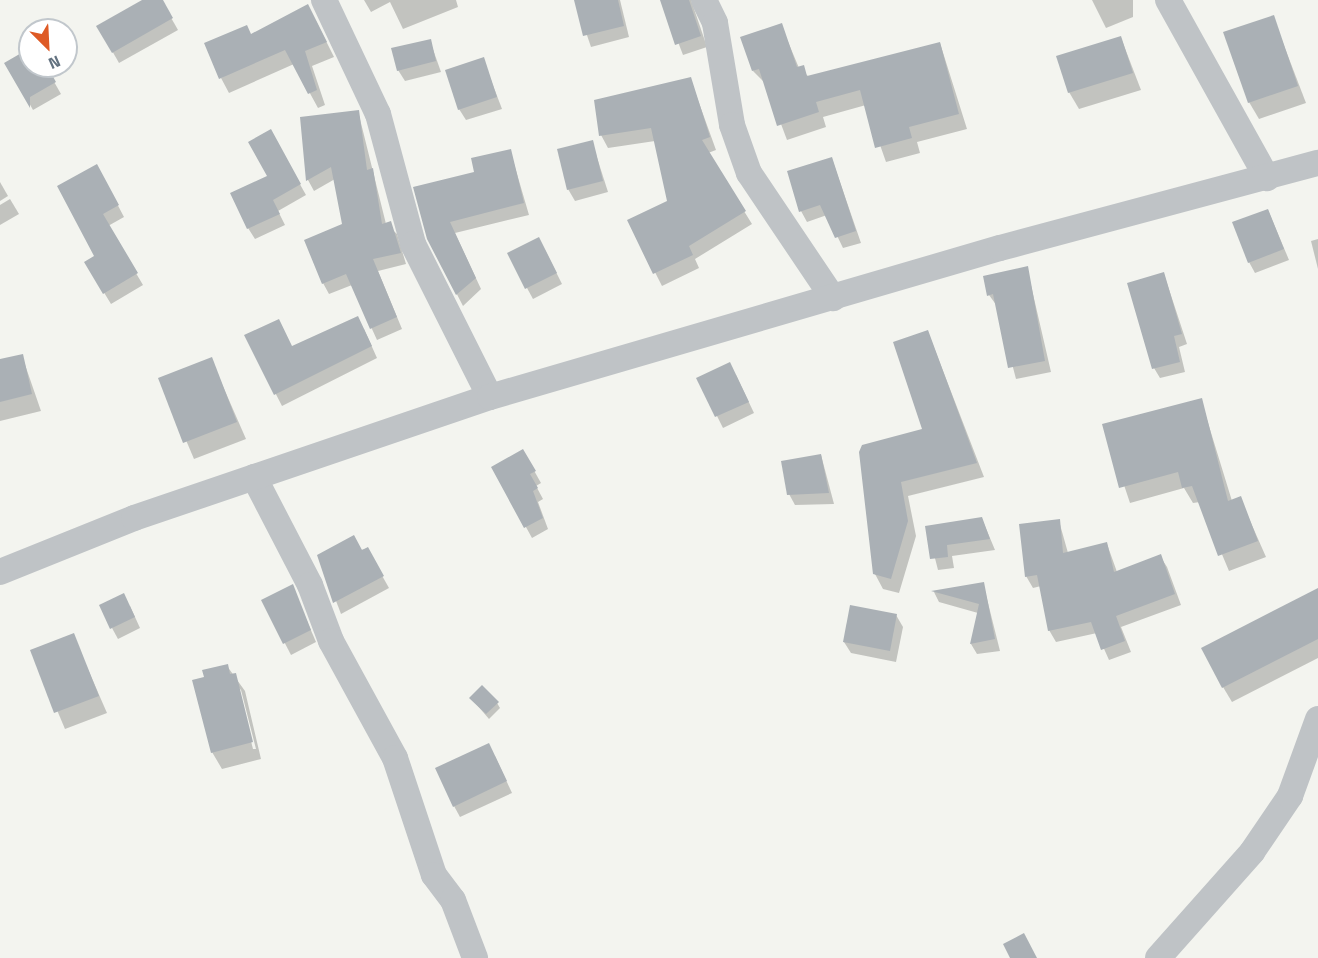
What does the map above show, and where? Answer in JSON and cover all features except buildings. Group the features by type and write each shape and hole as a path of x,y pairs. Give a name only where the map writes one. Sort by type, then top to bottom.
{"street":[{"path":"324,0 378,114 413,244 490,397"},
{"path":"704,0 715,24 732,125 749,173 833,298"},
{"path":"1168,0 1215,93 1267,178"},
{"path":"0,572 254,477 490,397 833,298 1318,163"},
{"path":"254,477 404,778 434,875 453,900 475,958"},
{"path":"1158,958 1252,852 1277,814 1318,719"}]}
